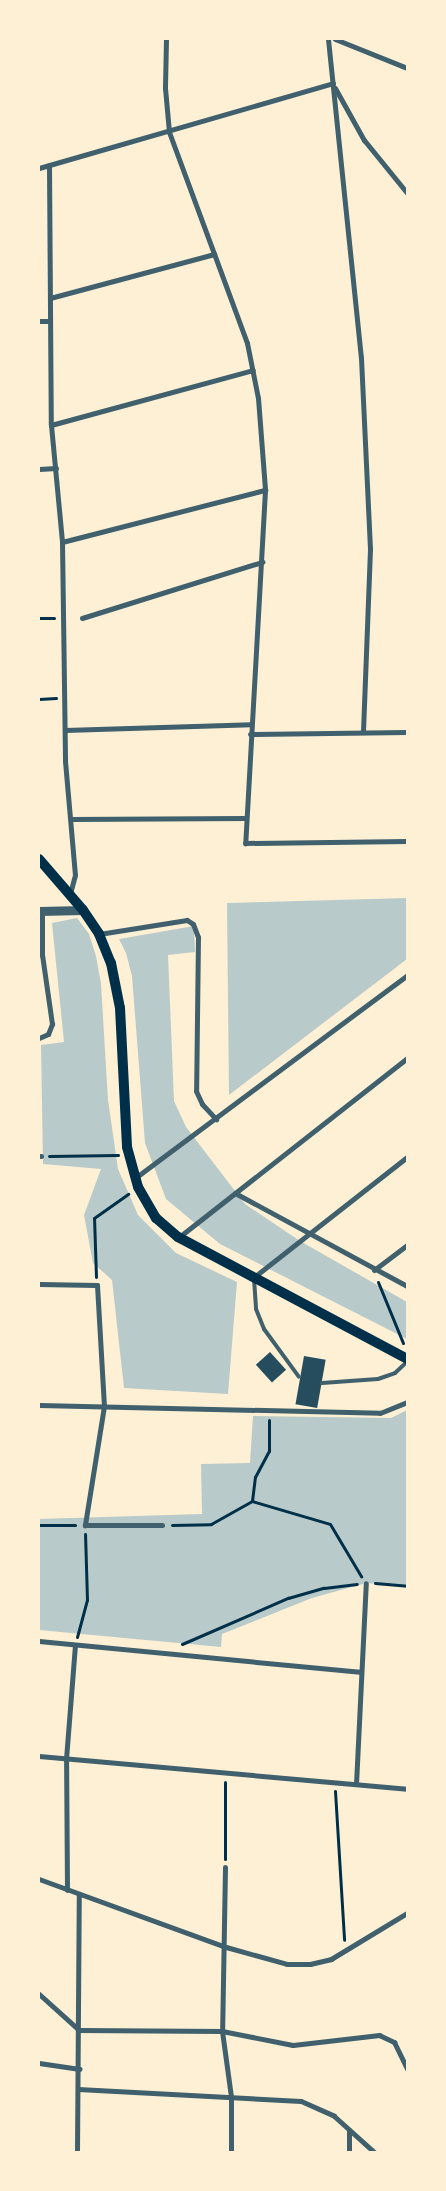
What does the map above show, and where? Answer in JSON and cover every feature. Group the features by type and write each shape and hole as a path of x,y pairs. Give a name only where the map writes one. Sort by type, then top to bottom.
{"main road":[{"path":"39,859 83,910 99,934 116,981 124,1131 136,1183 156,1218 178,1237 407,1360"}],"street":[{"path":"166,39 165,88 169,132 247,343 258,398 265,490 262,562 250,724 245,843 407,841"},
{"path":"328,39 361,358 369,539 363,732"},
{"path":"335,39 407,68"},
{"path":"39,168 169,132 333,83"},
{"path":"333,83 364,140 407,193"},
{"path":"49,165 50,425 56,468 62,542 65,730 75,875 70,894"},
{"path":"50,298 214,254"},
{"path":"39,321 50,320"},
{"path":"50,425 253,370"},
{"path":"39,469 56,468"},
{"path":"62,542 265,490"},
{"path":"82,618 262,562"},
{"path":"65,730 250,724"},
{"path":"250,734 407,732"},
{"path":"71,819 246,818"},
{"path":"39,1038 50,1030 42,955 40,911 83,910"},
{"path":"99,934 187,920 194,924 198,937 196,1091 202,1104 216,1119"},
{"path":"136,1183 216,1119 407,975"},
{"path":"178,1237 407,1058"},
{"path":"254,1277 407,1157"},
{"path":"235,1193 374,1270 407,1286"},
{"path":"374,1270 407,1245"},
{"path":"39,1284 97,1285 104,1406 85,1525 162,1525"},
{"path":"39,1406 380,1413 407,1402"},
{"path":"356,1784 360,1672 366,1583"},
{"path":"39,1641 360,1672"},
{"path":"67,1890 66,1759 75,1645"},
{"path":"39,1756 407,1789"},
{"path":"225,1867 226,1947 222,2030 231,2097 232,2152"},
{"path":"39,1880 226,1947 299,1965 321,1962 345,1951 407,1913"},
{"path":"77,2152 80,2069 79,1894"},
{"path":"39,1994 79,2030 222,2030 293,2046 379,2035 394,2042 407,2068"},
{"path":"39,2063 80,2069"},
{"path":"78,2089 301,2101 334,2116 374,2152"},
{"path":"349,2130 349,2152"}],"lane":[{"path":"254,1277 256,1309 264,1329 299,1377"},
{"path":"322,1383 378,1379 395,1373 407,1360"}],"path":[{"path":"39,618 63,618"},
{"path":"40,1156 129,1155"},
{"path":"97,1285 94,1218 136,1183"},
{"path":"374,1270 404,1345"},
{"path":"252,1501 255,1477 269,1450 270,1410"},
{"path":"162,1525 211,1524 252,1501 330,1524 366,1583"},
{"path":"39,1525 85,1525 87,1600 75,1645"},
{"path":"163,1653 288,1598 324,1588 366,1583 407,1586"},
{"path":"225,1773 225,1867"},
{"path":"334,1783 345,1951"}],"shaded area":[{"path":"407,898 407,959 229,1095 227,903"},
{"path":"77,918 89,934 96,956 101,984 108,1100 118,1169 138,1215 176,1253 237,1282 228,1394 124,1388 112,1280 93,1263 84,1215 101,1169 43,1164 41,1045 64,1042 52,923"},
{"path":"194,926 195,952 168,955 174,1101 186,1127 245,1204 300,1241 407,1302 407,1339 220,1244 166,1199 145,1143 132,976 126,953 119,939"},
{"path":"407,1410 407,1586 366,1583 312,1598 222,1634 221,1647 39,1630 39,1519 202,1514 201,1464 250,1463 253,1416 391,1418"}],"building":[{"path":"270,1352 286,1370 272,1383 256,1365"},
{"path":"304,1356 326,1360 317,1408 295,1404"}]}
